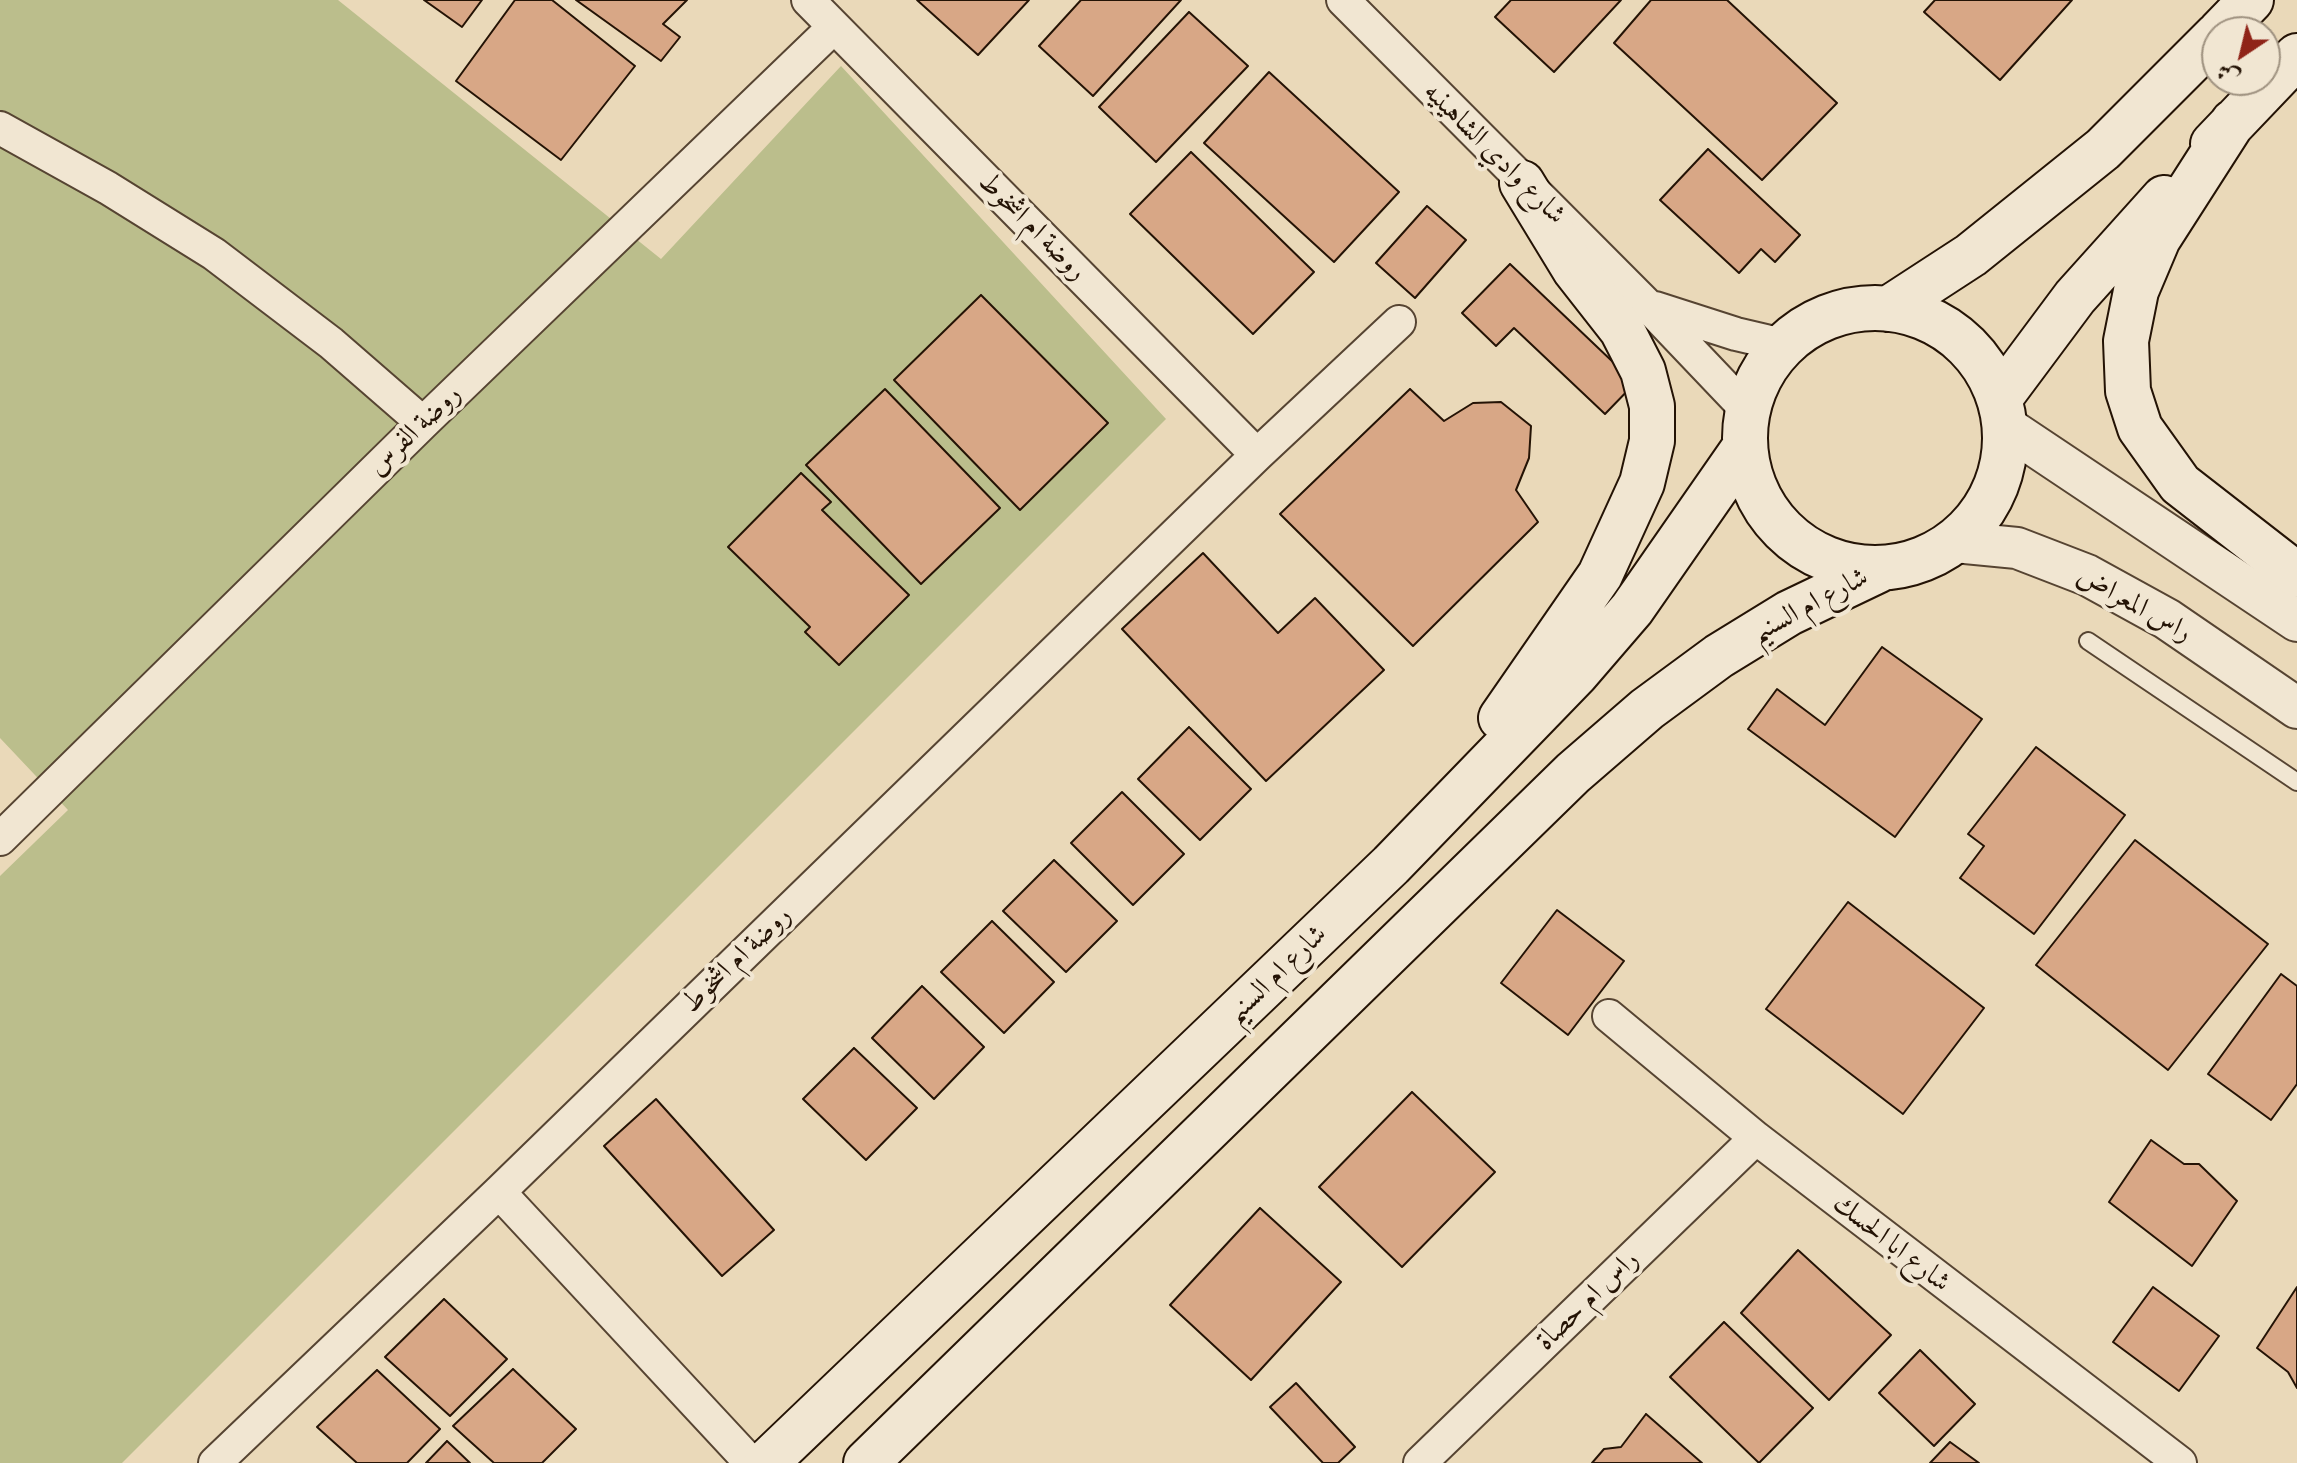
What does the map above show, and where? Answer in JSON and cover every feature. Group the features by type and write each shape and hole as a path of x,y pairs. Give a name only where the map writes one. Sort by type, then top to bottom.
{"main road":[{"path":"2236,16 2251,0"},
{"path":"1888,309 1971,255 2103,149 2201,52"},
{"path":"2002,412 2075,297 2297,56"},
{"path":"2233,122 2158,239 2136,291 2126,341 2128,391 2147,440 2180,484 2297,575"},
{"path":"1391,865 1532,677 1600,575 1642,483 1652,441 1652,406 1643,371 1622,330 1575,270 1522,183"},
{"path":"1888,309 1924,318 1957,337 1983,365 2002,412 2004,459 1995,491 1978,519 1955,542 1920,561 1881,569 1841,564 1804,548 1774,522 1754,487 1745,429 1760,375 1783,345 1814,323 1838,314 1888,309"},
{"name":"شارع ام السنيم","path":"766,1463 1391,865 1576,674 1632,609 1745,429"},
{"name":"شارع ام السنيم","path":"866,1463 1573,773 1647,709 1719,656 1789,613 1881,569"}],"street":[{"name":"روضة ام اشخوط","path":"808,0 1257,455"},
{"name":"شارع وادي الشاهينيه","path":"1343,0 1522,183 1648,306 1745,429"},
{"name":"روضة الفرس","path":"0,839 423,423 834,27"},
{"path":"0,128 108,188 214,254 331,343 423,423"},
{"name":"شارع وادي الشاهينيه","path":"1648,306 1736,334 1783,345"},
{"name":"روضة ام اشخوط","path":"215,1463 499,1192 1257,455 1399,322"},
{"path":"2002,412 2297,621"},
{"name":"راس المعراض","path":"1955,542 2017,548 2087,575 2167,619 2297,708"},
{"name":"شارع ابا الحسك","path":"1609,1016 1756,1138 1972,1307 2180,1463"},
{"name":"راس ام حصاة","path":"1420,1463 1756,1138"},
{"path":"499,1192 751,1463"}],"lane":[{"path":"2088,641 2297,782"}],"green space":[{"path":"0,0 338,0 661,259 841,66 1166,419 122,1463 0,1463 0,876 68,810 0,738"}],"building":[{"path":"424,0 482,0 462,27"},
{"path":"515,0 552,0 635,66 561,160 456,81"},
{"path":"576,0 687,0 663,24 680,37 661,61"},
{"path":"917,0 1029,0 978,55"},
{"path":"1081,0 1181,0 1093,96 1039,46"},
{"path":"1511,0 1621,0 1554,72 1495,17"},
{"path":"1651,0 1727,0 1837,103 1762,180 1614,43"},
{"path":"1935,0 2072,0 2000,80 1924,12"},
{"path":"1189,12 1248,66 1156,162 1099,107"},
{"path":"1269,72 1399,192 1334,262 1204,143"},
{"path":"1708,149 1800,235 1775,262 1761,249 1739,273 1660,200"},
{"path":"1191,152 1314,272 1253,334 1130,214"},
{"path":"1427,206 1466,240 1415,298 1376,263"},
{"path":"1510,264 1635,383 1605,414 1514,328 1496,346 1462,313"},
{"path":"981,295 1108,423 1020,510 894,380"},
{"path":"885,389 1000,508 921,584 806,465"},
{"path":"1410,389 1444,421 1473,403 1501,402 1531,426 1529,458 1516,490 1538,522 1413,646 1280,514"},
{"path":"801,473 831,502 822,510 909,595 839,665 805,632 810,627 728,547"},
{"path":"1203,553 1278,633 1315,598 1384,670 1266,781 1122,629"},
{"path":"1882,647 1982,719 1895,837 1748,729 1777,689 1825,725"},
{"path":"1189,727 1251,789 1200,840 1138,779"},
{"path":"2036,747 2125,815 2034,934 1960,878 1984,846 1968,834"},
{"path":"1122,792 1184,854 1133,905 1071,843"},
{"path":"2135,840 2268,944 2168,1070 2036,965"},
{"path":"1054,860 1117,921 1066,972 1003,911"},
{"path":"1848,902 1984,1008 1903,1114 1766,1009"},
{"path":"1557,910 1624,961 1568,1035 1501,983"},
{"path":"992,921 1054,982 1004,1033 941,972"},
{"path":"2281,974 2297,986 2297,1084 2271,1120 2208,1074"},
{"path":"922,986 984,1047 934,1099 872,1038"},
{"path":"854,1048 917,1108 866,1160 803,1099"},
{"path":"1412,1092 1495,1172 1402,1267 1319,1187"},
{"path":"656,1099 774,1230 722,1276 604,1146"},
{"path":"2151,1140 2184,1164 2199,1164 2237,1201 2192,1266 2109,1202"},
{"path":"1260,1208 1341,1282 1251,1380 1170,1305"},
{"path":"1798,1250 1891,1335 1829,1400 1741,1313"},
{"path":"2153,1287 2219,1336 2179,1391 2113,1342"},
{"path":"2297,1287 2297,1388 2288,1372 2257,1348"},
{"path":"444,1299 507,1359 450,1416 385,1357"},
{"path":"1724,1322 1813,1408 1759,1463 1670,1377"},
{"path":"1920,1350 1975,1404 1934,1446 1879,1393"},
{"path":"513,1369 576,1429 542,1463 494,1463 453,1426"},
{"path":"377,1370 440,1429 407,1463 357,1463 317,1427"},
{"path":"1296,1383 1355,1447 1338,1463 1323,1463 1270,1407"},
{"path":"1646,1414 1702,1463 1592,1463 1604,1449 1621,1447"},
{"path":"447,1441 470,1463 426,1463"},
{"path":"1950,1442 1979,1463 1930,1463"}]}
